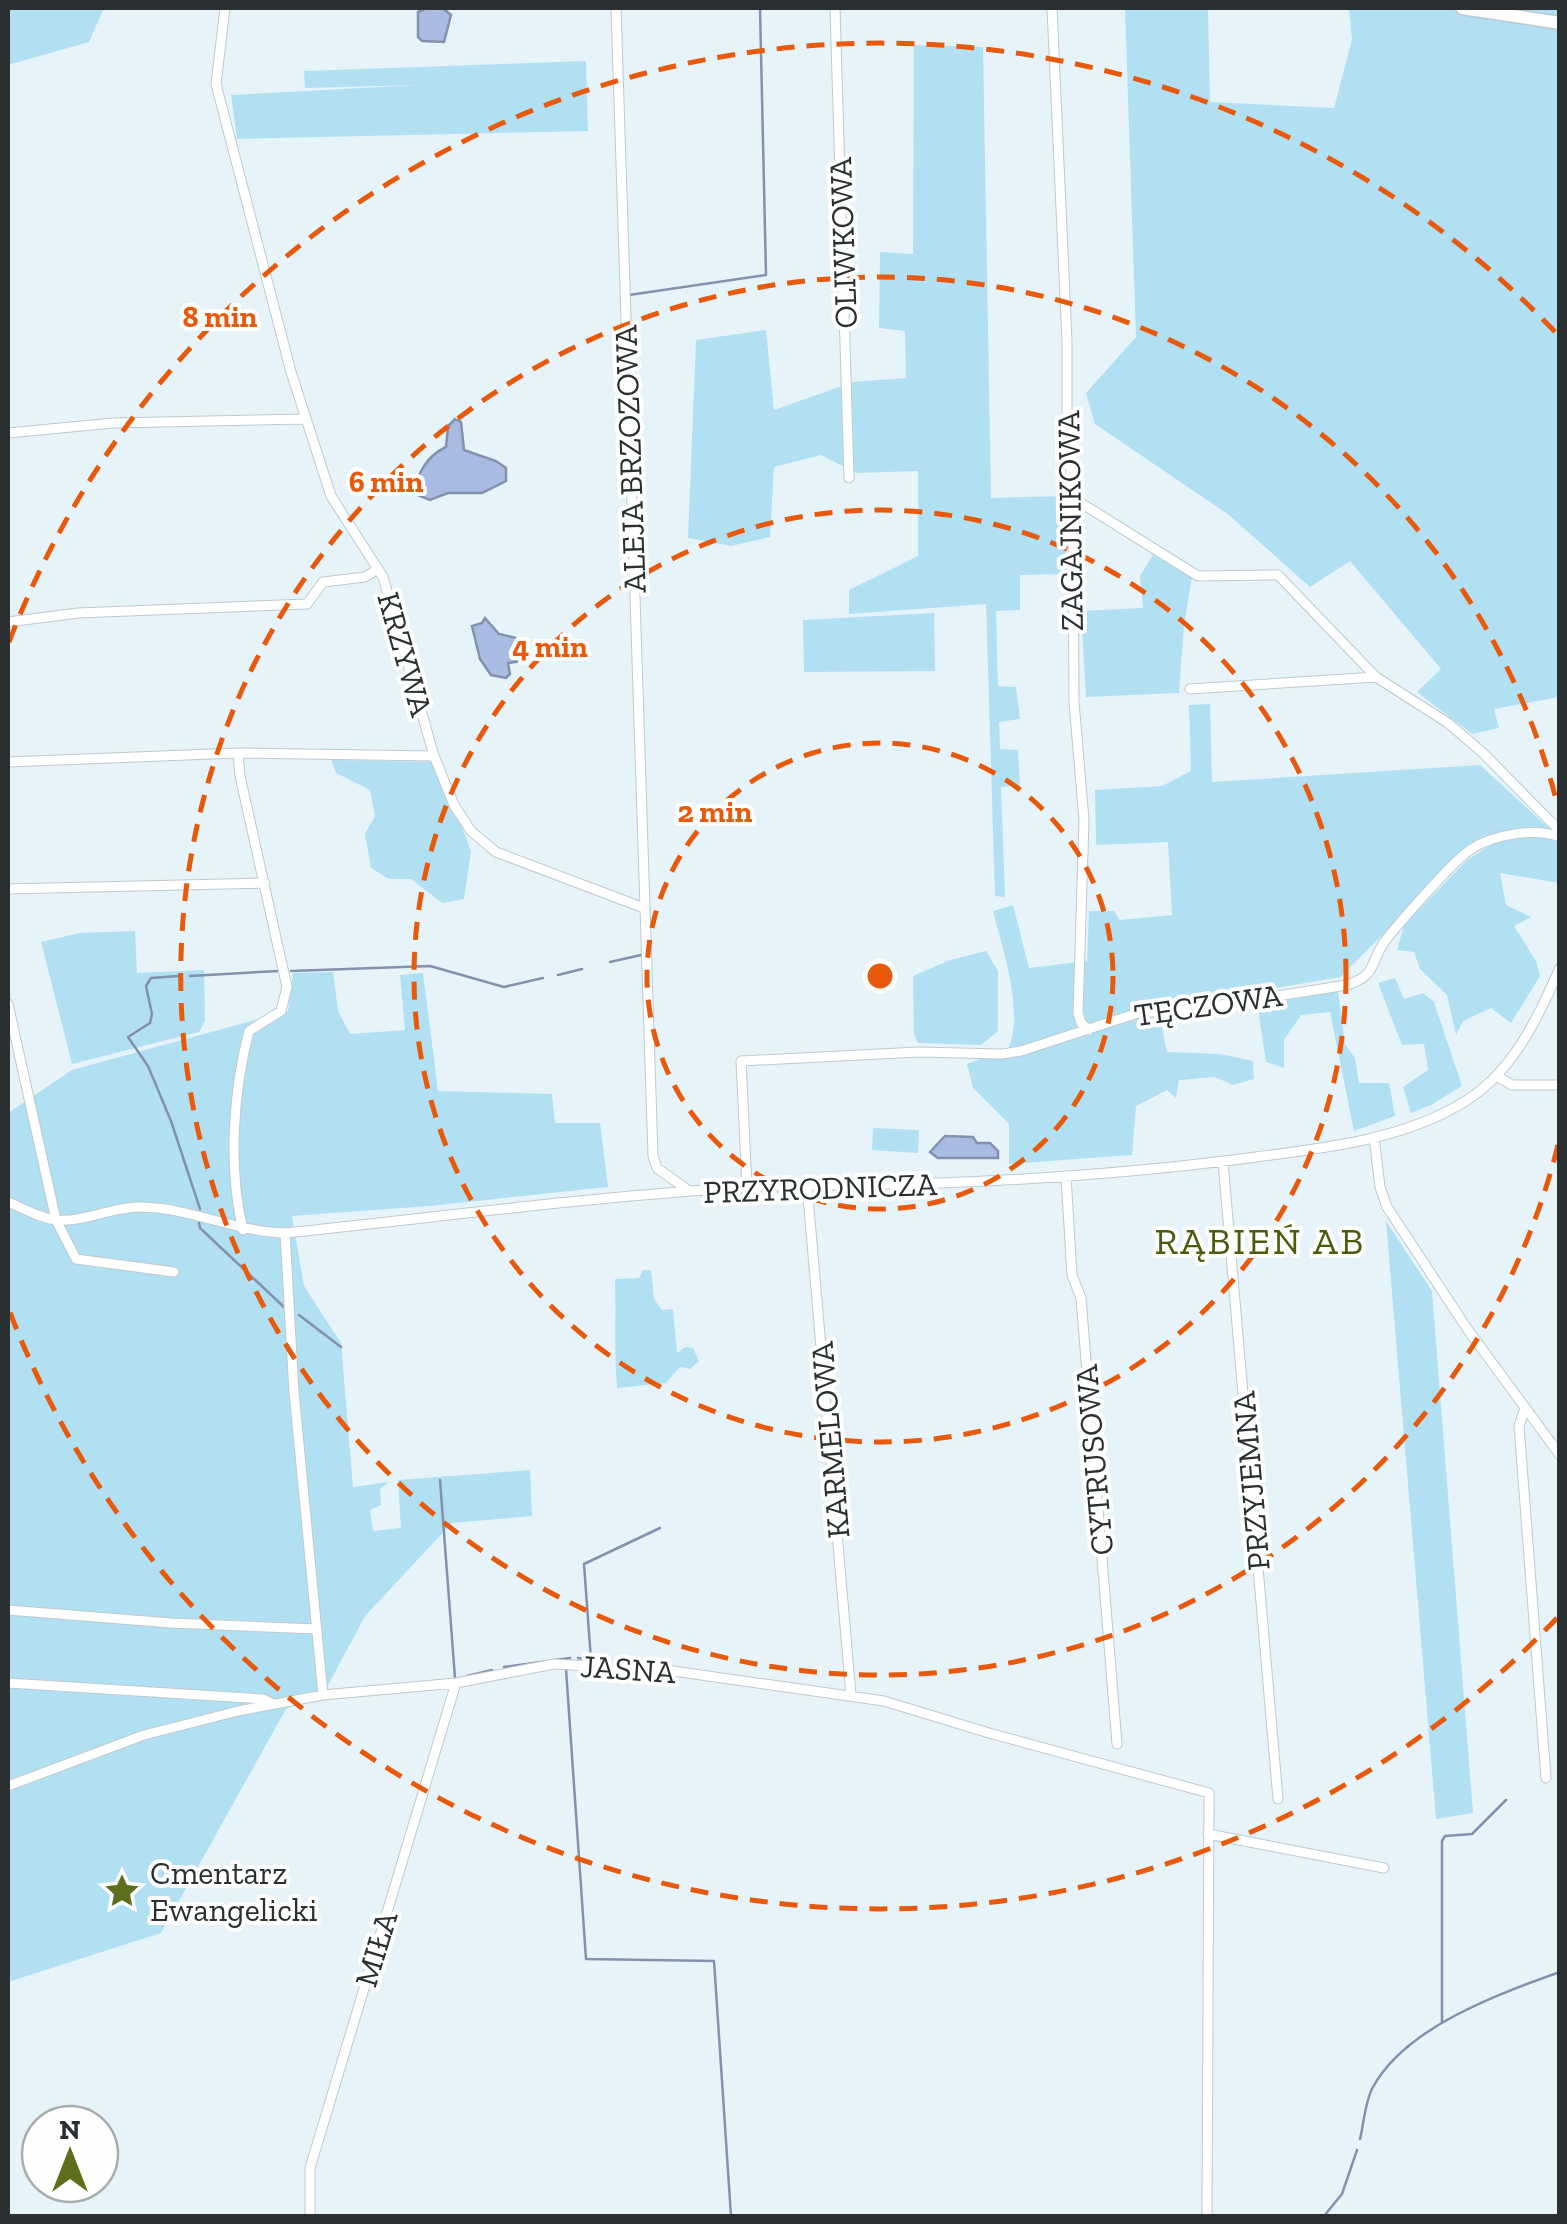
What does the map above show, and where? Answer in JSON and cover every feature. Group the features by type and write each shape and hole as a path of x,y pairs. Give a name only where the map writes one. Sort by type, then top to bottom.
{"street":[{"name":"KRZYWA","path":"225,8 216,84 305,419 331,496 387,589 434,756 454,806 486,845 520,862 644,908"},
{"name":"ALEJA BRZOZOWA","path":"616,8 654,1156 657,1168 692,1192"},
{"name":"OLIWKOWA","path":"836,8 849,478"},
{"name":"ZAGAJNIKOWA","path":"1052,8 1073,498 1074,702 1084,820 1078,1014 1089,1030"},
{"path":"1462,8 1560,23"},
{"path":"8,433 113,422 305,419"},
{"path":"1073,498 1198,576 1278,575 1376,676 1448,723 1560,834"},
{"path":"8,622 78,612 307,604 323,582 365,578 378,570"},
{"path":"1190,689 1376,676"},
{"path":"8,762 238,753 434,756"},
{"path":"238,753 287,987 286,1000 273,1018 249,1031 244,1051 233,1158 235,1200 243,1230"},
{"name":"TĘCZOWA","path":"746,1187 741,1061 918,1052 1003,1054 1138,1012 1225,1005 1364,980 1390,936 1469,850 1494,839 1560,834"},
{"path":"8,889 265,883"},
{"name":"PRZYRODNICZA","path":"56,1220 113,1208 143,1207 243,1230 285,1233 746,1187 937,1183 1142,1172 1374,1137 1456,1107 1498,1077 1519,1049 1560,968"},
{"path":"8,1004 56,1220 76,1259 174,1272"},
{"path":"1498,1077 1512,1085 1560,1085"},
{"path":"1374,1137 1386,1208 1560,1455"},
{"name":"PRZYJEMNA","path":"1224,1162 1278,1800"},
{"name":"CYTRUSOWA","path":"1066,1176 1072,1275 1082,1318 1117,1744"},
{"name":"KARMELOWA","path":"807,1184 851,1695"},
{"path":"8,1202 56,1220"},
{"path":"285,1233 294,1392 322,1695"},
{"path":"1525,1408 1519,1426 1546,1778"},
{"path":"8,1610 316,1629"},
{"name":"JASNA","path":"8,1786 144,1735 274,1704 322,1695 456,1683 540,1665 572,1664 673,1671 884,1701 989,1734 1209,1793 1207,2216"},
{"path":"8,1683 263,1700 274,1704"},
{"name":"MIŁA","path":"310,2216 310,2168 456,1683"},
{"path":"1208,1834 1384,1868"}],"shaded area":[{"path":"8,8 104,8 89,42 8,65"},
{"path":"1125,8 1208,8 1210,102 1334,108 1352,39 1349,8 1559,8 1559,697 1494,709 1499,728 1472,734 1417,692 1441,669 1350,561 1310,587 1229,515 1095,424 1086,393 1136,337"},
{"path":"444,9 451,15 444,42 422,41 418,37 418,12"},
{"path":"914,45 983,47 991,498 1065,496 1067,574 1020,575 1020,610 996,611 998,686 1016,687 1020,719 999,722 1000,749 1018,750 1020,786 1001,787 1005,897 995,896 986,604 849,614 849,590 918,556 918,471 856,473 821,455 774,467 770,537 731,546 688,538 696,340 766,330 774,410 853,382 906,378 905,331 879,328 880,252 913,254"},
{"path":"586,61 588,131 237,139 231,95 417,85 305,88 304,71"},
{"path":"455,419 461,422 464,450 506,468 506,481 482,493 448,493 430,500 415,494 420,473 433,455 446,447 448,426"},
{"path":"1153,555 1192,577 1179,693 1086,697 1081,611 1143,608 1140,576"},
{"path":"934,613 935,671 804,672 803,620"},
{"path":"485,618 499,634 516,638 523,661 508,663 510,674 506,678 491,675 480,659 472,626"},
{"path":"1210,704 1212,782 1480,765 1550,829 1487,836 1469,846 1341,977 1216,998 1160,1019 1167,1052 1220,1054 1253,1061 1254,1079 1233,1085 1215,1077 1179,1080 1176,1098 1167,1090 1136,1106 1132,1155 1009,1164 1009,1124 973,1088 967,1064 1008,1049 1013,1034 1010,980 993,911 1013,905 1029,968 1087,961 1089,911 1114,911 1120,920 1172,915 1168,842 1096,845 1095,790 1162,786 1191,771 1189,705"},
{"path":"331,760 437,762 471,851 464,899 442,903 411,879 389,879 371,868 365,834 375,816 370,790 336,773"},
{"path":"1551,835 1559,840 1559,883 1500,873 1506,905 1531,917 1514,926 1536,961 1540,976 1511,1023 1491,1008 1463,1021 1456,1035 1447,995 1420,969 1414,952 1397,950 1404,925 1467,860 1504,837"},
{"path":"135,931 137,973 204,970 205,1021 199,1032 72,1064 41,942 80,933"},
{"path":"986,951 998,971 998,1031 981,1045 918,1043 914,1034 913,976 950,960"},
{"path":"333,972 338,1011 350,1034 405,1030 400,975 423,973 438,1091 552,1094 555,1123 600,1123 608,1187 292,1216 304,1286 341,1343 353,1487 389,1482 380,1489 381,1505 370,1510 373,1531 401,1528 398,1480 530,1470 532,1516 452,1523 365,1616 327,1687 286,1709 161,1933 8,1982 8,1113 72,1070 288,1011 293,973"},
{"path":"1395,978 1404,999 1423,993 1434,1002 1462,1086 1411,1113 1403,1087 1428,1070 1424,1044 1402,1045 1378,983"},
{"path":"1338,990 1345,1044 1355,1058 1359,1083 1389,1083 1395,1116 1354,1131 1330,1012 1301,1015 1284,1040 1284,1068 1266,1062 1257,1003"},
{"path":"873,1128 919,1130 918,1153 872,1150"},
{"path":"945,1136 973,1137 977,1143 990,1143 998,1151 998,1158 938,1158 930,1152"},
{"path":"1386,1221 1432,1291 1473,1813 1436,1819"},
{"path":"643,1270 651,1270 654,1299 662,1310 673,1309 677,1353 685,1347 693,1348 699,1361 690,1369 680,1367 666,1383 617,1388 615,1279 639,1278"}],"waterway":[{"path":"629,295 766,275 760,8"},
{"path":"610,962 641,955"},
{"path":"291,971 430,966 504,987 543,978"},
{"path":"558,975 582,969"},
{"path":"190,976 278,971"},
{"path":"178,976 151,978 146,986 150,1023 128,1037 148,1066 200,1209"},
{"path":"199,1223 285,1308"},
{"path":"299,1315 341,1347"},
{"path":"440,1480 455,1678"},
{"path":"578,1658 591,1660 584,1564 660,1528"},
{"path":"504,1667 570,1658"},
{"path":"566,1669 586,1959 714,1961 731,2216"},
{"path":"467,1676 492,1670"},
{"path":"1442,2023 1442,1841 1445,1836 1472,1834 1506,1800"},
{"path":"1360,2139 1373,2087 1407,2047 1482,2002 1560,1972"},
{"path":"1324,2216 1342,2194 1357,2150"}],"place":[{"name":"Cmentarz Ewangelicki","path":"122,1891"}],"district":[{"name":"RĄBIEŃ AB","path":"1260,1241"}]}
